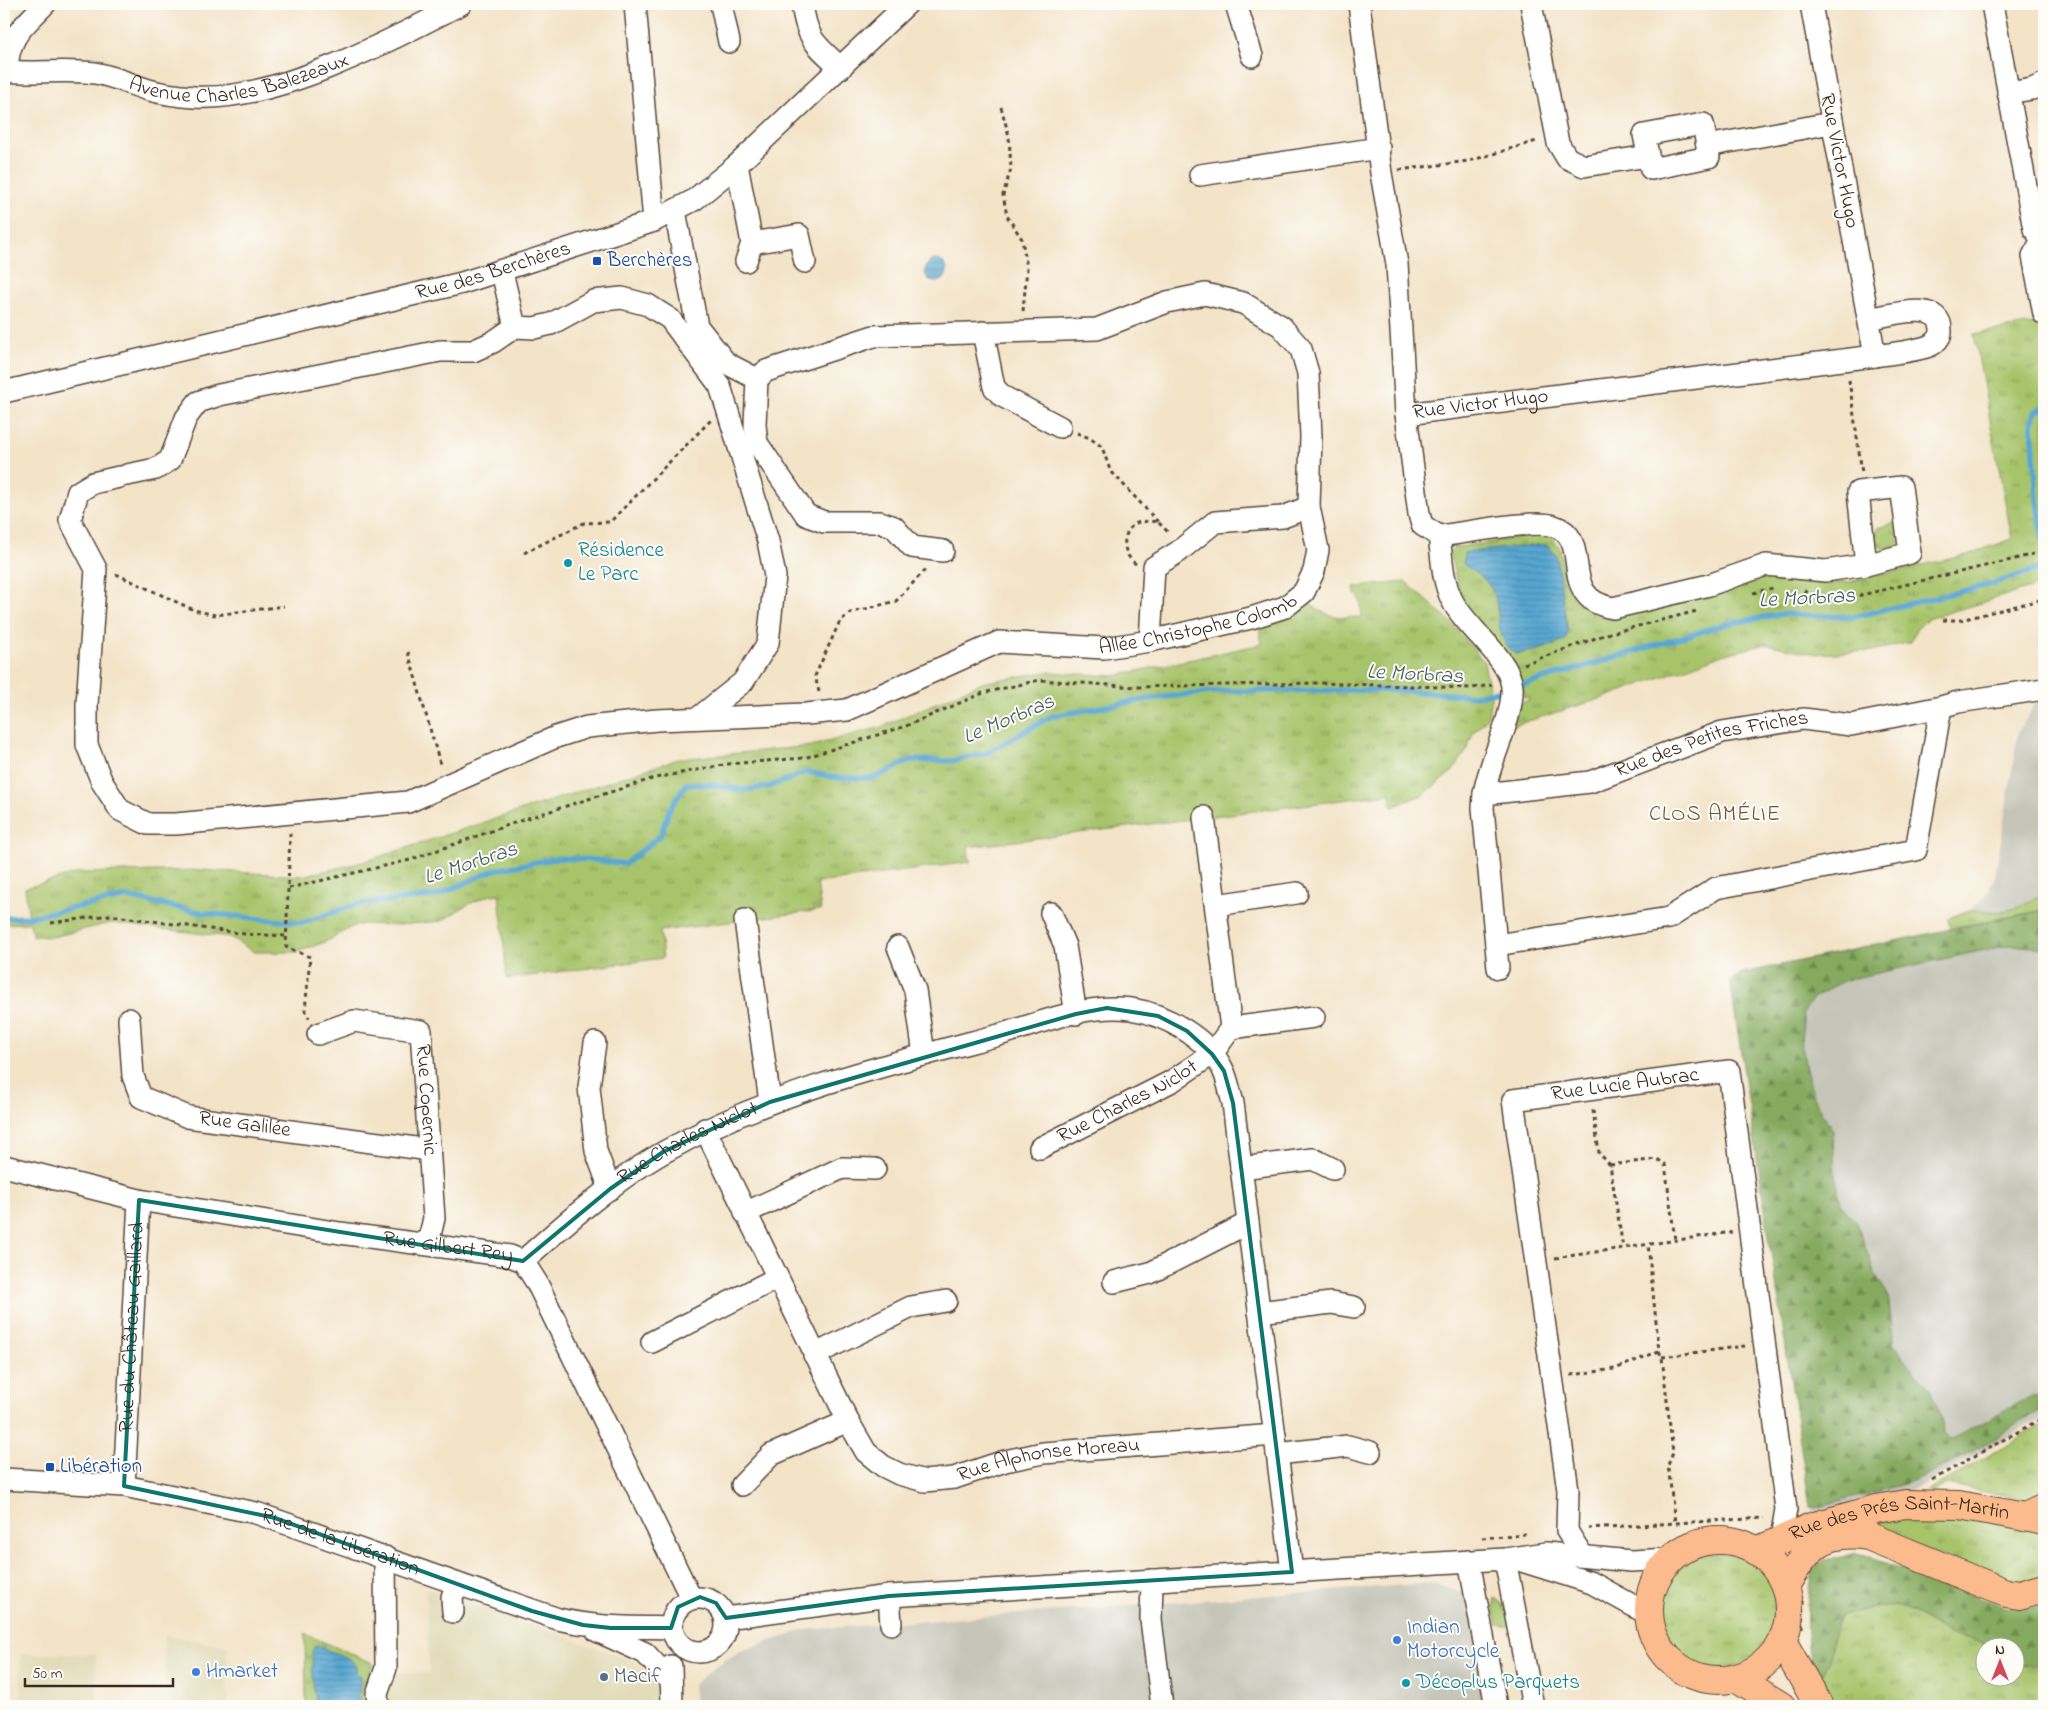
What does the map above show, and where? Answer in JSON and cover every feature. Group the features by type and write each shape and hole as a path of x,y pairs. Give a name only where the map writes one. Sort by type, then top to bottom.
{"main road":[{"name":"Rue des Prés Saint-Martin","path":"1756,1551 1783,1528 1829,1521 1905,1504 1959,1504 2038,1515"},
{"name":"Rue des Prés Saint-Martin","path":"1794,1591 1801,1559 1817,1544 1832,1537 1852,1533 1868,1536 2006,1594 2019,1595 2044,1588"},
{"path":"1792,1636 1754,1671 1736,1678 1718,1680 1701,1678 1685,1672 1671,1662 1660,1649 1653,1634 1648,1614 1653,1586 1660,1572 1670,1559 1685,1548 1703,1542 1721,1540 1740,1543 1756,1551 1794,1591 1789,1614 1792,1636 1819,1706"},
{"path":"1736,1678 1781,1706"}],"street":[{"path":"5,71 16,32 45,4"},
{"name":"Avenue Charles Balezeaux","path":"5,71 94,73 118,78 149,90 195,97 246,93 298,78 383,44 461,4"},
{"path":"635,4 653,212"},
{"path":"721,4 729,42"},
{"path":"802,4 805,28 815,44 841,68"},
{"name":"Rue des Berchères","path":"4,392 366,308 502,272 653,212 675,211 694,200 737,165 841,68 906,4"},
{"path":"1236,4 1252,56"},
{"name":"Rue Victor Hugo","path":"1359,4 1381,173 1396,264 1406,414 1875,356 1930,346 1937,340 1941,332 1938,319 1922,309 1869,319"},
{"path":"1531,4 1556,136 1567,158 1584,166 1648,156"},
{"name":"Rue Victor Hugo","path":"1811,4 1831,123 1875,356"},
{"path":"1992,4 2034,229 2043,241 2033,256 2044,314"},
{"path":"2008,93 2044,84"},
{"path":"1707,146 1831,123"},
{"path":"1703,124 1709,157 1651,169 1648,156 1644,135 1703,124"},
{"path":"1200,175 1379,148"},
{"path":"737,165 749,252 799,234 805,262"},
{"path":"675,211 697,326 726,363 757,379 755,424 757,443 806,515 824,522 880,522 894,527 912,547 943,551"},
{"path":"502,272 514,327"},
{"name":"Allée Christophe Colomb","path":"96,569 87,706 87,745 102,782 120,810 148,824 176,824 408,802 556,737 587,727 698,718 846,710 1000,642 1104,648 1150,642 1251,618 1285,607 1304,592 1314,571 1318,550 1309,507 1311,436 1308,373 1301,349 1280,326 1243,304 1206,294 1167,302 1097,329 874,336 766,371 757,379"},
{"path":"96,569 70,520 78,492 93,483 156,469 170,460 186,418 198,402 219,395 440,351 473,351 494,342 514,327 534,328 551,324 593,301 622,298 648,305 670,319 720,386 768,541 775,576 768,643 743,682 698,718"},
{"path":"983,332 994,387 1002,396 1060,426"},
{"path":"1406,414 1422,525 1439,536 1537,524 1556,526 1564,531 1573,545 1581,589 1595,603 1612,608 1709,585 1766,565 1825,571 1866,565 1910,553 1901,487 1858,492 1866,565"},
{"path":"1150,642 1154,567 1181,550 1215,522 1283,517 1309,507"},
{"path":"1439,536 1446,587 1452,602 1507,670 1512,686 1511,704 1486,779 1483,808 1498,968"},
{"name":"Rue des Petites Friches","path":"1484,794 1590,782 1722,732 1803,719 1851,725 1958,702 2044,688"},
{"path":"1496,945 1669,918 1716,888 1916,850 1941,707"},
{"path":"1204,817 1231,1028 1314,1017"},
{"path":"1216,905 1297,893"},
{"path":"1051,912 1064,946 1076,1014"},
{"name":"Rue Charles Niclot","path":"745,920 770,1102"},
{"path":"898,947 915,990 924,1055"},
{"name":"Rue Charles Niclot","path":"522,1261 610,1189 663,1152 705,1129 770,1102 924,1055 1076,1014 1107,1008 1132,1009 1158,1016 1187,1031 1212,1054 1224,1071 1233,1103 1292,1572"},
{"name":"Rue Galilée","path":"129,1018 133,1076 141,1097 188,1117 430,1150"},
{"name":"Rue Copernic","path":"318,1034 354,1022 421,1031 434,1218 428,1244"},
{"name":"Rue Charles Niclot","path":"1040,1148 1172,1080 1212,1054 1231,1028"},
{"name":"Rue Charles Niclot","path":"595,1043 589,1087 596,1151 610,1189"},
{"name":"Rue Lucie Aubrac","path":"1567,1530 1568,1490 1513,1100 1729,1071 1783,1528"},
{"name":"Rue Alphonse Moreau","path":"705,1129 814,1355 848,1421 866,1452 883,1466 900,1474 925,1481 954,1478 1005,1461 1043,1453 1276,1444"},
{"path":"1241,1168 1313,1159 1333,1170"},
{"name":"Rue Gilbert Rey","path":"4,1166 139,1200 263,1221 510,1256 522,1261 537,1283 688,1588 691,1598"},
{"path":"745,1213 842,1168 874,1168"},
{"name":"Rue du Château Gaillard","path":"124,1486 139,1200"},
{"path":"1114,1282 1150,1273 1248,1223"},
{"path":"652,1342 777,1278"},
{"path":"814,1355 911,1307 946,1301"},
{"path":"1259,1312 1332,1303 1354,1307"},
{"path":"742,1484 771,1455 848,1421"},
{"path":"1276,1444 1348,1446 1370,1452"},
{"name":"Rue de la Libération","path":"4,1479 124,1486 275,1518 532,1611 584,1625 676,1637"},
{"path":"1567,1530 1582,1555"},
{"path":"726,1618 889,1596 1510,1559 1546,1553 1631,1561 1670,1559"},
{"path":"378,1706 377,1694 386,1668 385,1557"},
{"path":"1510,1559 1592,1583 1648,1614"},
{"path":"1510,1559 1533,1706"},
{"path":"1469,1561 1496,1706"},
{"path":"1152,1580 1151,1620 1166,1695"},
{"path":"452,1612 452,1597 457,1584"},
{"path":"889,1596 891,1624"},
{"path":"672,1706 670,1680 676,1637 674,1613 684,1601 691,1598 708,1599 716,1603 726,1618 724,1635 713,1648 696,1652 676,1637"},
{"path":"584,1625 645,1653 670,1680"}],"path":[{"path":"1001,107 1009,136 1010,169 1003,196 1007,216 1022,240 1027,268 1023,291 1022,331"},
{"path":"1381,173 1469,161 1556,136"},
{"path":"1846,359 1862,473 1849,474 1850,485 1858,492"},
{"path":"524,552 584,523 610,522 726,404"},
{"path":"1060,426 1090,438 1102,447 1110,470 1181,550"},
{"path":"1154,567 1140,566 1130,560 1125,551 1126,536 1132,526 1144,521 1158,522"},
{"path":"823,712 815,676 840,621 850,613 896,601 943,551"},
{"path":"1802,590 1825,598 1857,596 2044,551"},
{"path":"96,569 112,572 194,610 215,615 284,606"},
{"path":"1751,594 1775,587"},
{"path":"1944,620 1961,620 2044,599"},
{"path":"289,888 410,860 525,819 655,778 728,764 804,758 906,726 983,693 1040,680 1136,687 1318,684 1472,688 1493,684 1507,670 1607,634 1702,609"},
{"path":"408,652 446,785"},
{"path":"290,812 286,947 310,957 305,1011 318,1034"},
{"path":"51,923 109,915 245,934 286,936"},
{"path":"1593,1107 1599,1153 1610,1165 1623,1248"},
{"path":"1610,1165 1657,1159 1666,1164 1675,1240"},
{"path":"1554,1258 1734,1232"},
{"path":"1648,1244 1659,1351 1662,1357 1673,1453 1668,1465 1675,1523"},
{"path":"1662,1357 1751,1345"},
{"path":"1568,1370 1568,1375 1615,1369 1659,1351"},
{"path":"1927,1483 2044,1417"},
{"path":"1567,1530 1675,1523 1783,1528"},
{"path":"1481,1538 1526,1533"},
{"path":"1792,1636 1794,1591"}],"highlighted area":[{"path":"1107,1008 1158,1016 1187,1031 1212,1054 1224,1071 1233,1103 1292,1572 889,1596 726,1618 716,1603 700,1597 678,1607 671,1628 611,1628 583,1625 532,1611 275,1518 124,1486 139,1200 523,1261 610,1189 663,1152 770,1102 1076,1014"}],"shaded area":[{"path":"2044,690 2044,1417 1911,1491 1818,1514 1810,1507 1730,981 1742,973 1950,928 1948,918 1969,910 1978,904 1987,894 1995,877 2018,732"},
{"path":"1433,1583 1487,1602 1507,1706 695,1706 693,1685 717,1665 741,1651 803,1630"},
{"path":"426,1588 633,1661 648,1676 670,1680 672,1706 363,1706 362,1688 373,1663 397,1673 429,1673"},
{"name":"Hmarket","path":"164,1635 227,1646 228,1706 143,1706 143,1689 166,1689"},
{"path":"20,1654 96,1654 97,1706 21,1706"}],"green space":[{"path":"2044,322 2044,584 1927,619 1916,630 1911,642 1872,651 1816,654 1766,644 1722,655 1600,699 1512,726 1520,703 1529,701 1528,697 1524,698 1522,686 1513,666 1476,621 1466,604 1456,579 1449,552 1453,548 1538,535 1551,537 1560,548 1564,579 1574,599 1593,614 1613,619 1620,614 1765,573 1834,582 1849,582 1967,555 2012,539 1974,334"},
{"path":"1892,523 1896,524 1900,542 1897,545 1883,549 1875,543 1876,529"},
{"path":"1406,582 1449,620 1484,662 1491,697 1488,717 1473,733 1466,752 1453,771 1423,795 1392,807 1390,794 968,847 970,862 817,883 821,910 660,931 663,958 507,979 499,894 487,896 465,906 442,921 398,925 364,924 352,927 325,942 297,952 254,952 230,937 111,923 52,937 32,936 30,923 4,924 4,917 29,917 25,888 78,873 202,870 301,876 360,863 678,759 811,746 881,727 981,683 1046,672 1114,676 1262,644 1259,628 1283,621 1286,615 1306,600 1312,606 1325,613 1346,617 1362,617 1360,599 1355,594 1354,587"},
{"path":"2044,893 2044,910 1950,928 1948,918 1970,910 1998,912 2017,908"},
{"path":"2044,910 2044,948 2009,945 1845,980 1813,998 1804,1012 1801,1041 1806,1069 1813,1097 1833,1131 1835,1176 1842,1206 1857,1224 1875,1274 1888,1295 1894,1345 1921,1380 1930,1388 1942,1418 1943,1434 1950,1440 2032,1396 2040,1395 2044,1399 2040,1410 1975,1450 1927,1475 1901,1485 1823,1506 1810,1507 1730,981 1742,973"},
{"path":"2044,1424 2044,1496 2033,1500 2025,1500 1946,1484 1933,1493 1927,1491"},
{"path":"1929,1510 2044,1529 2044,1578 2027,1587 1852,1522"},
{"path":"1719,1553 1741,1558 1760,1570 1772,1589 1777,1611 1772,1633 1760,1652 1741,1664 1719,1669 1697,1664 1678,1652 1666,1633 1661,1611 1666,1589 1678,1570 1697,1558"},
{"path":"1856,1554 1871,1557 2002,1606 2023,1609 2044,1605 2044,1664 2026,1664 2026,1638 1976,1638 1976,1641 1949,1634 1915,1613 1895,1607 1874,1606 1841,1616 1835,1630 1824,1673 1814,1674 1807,1635 1808,1595 1812,1569 1824,1560"},
{"path":"1495,1598 1507,1608 1513,1627 1497,1625 1493,1609"},
{"path":"1874,1606 1895,1607 1915,1613 1934,1626 1976,1640 1976,1688 2026,1688 2026,1665 2034,1666 2044,1664 2044,1706 1837,1706 1814,1674 1820,1674 1830,1661 1835,1626 1841,1616"},
{"path":"305,1634 373,1663 362,1688 363,1706 306,1706"}],"water":[{"path":"936,260 944,263 947,271 944,279 936,282 928,279 925,271 928,263"},
{"path":"1545,544 1556,554 1568,632 1565,641 1539,650 1516,654 1509,648 1501,633 1492,590 1483,578 1463,564 1464,553"},
{"path":"318,1646 350,1659 356,1665 356,1673 361,1676 358,1706 317,1706 313,1687 312,1652 314,1647"}],"waterway":[{"path":"2044,407 2035,412 2032,424 2037,500 2044,544"},
{"name":"Le Morbras","path":"1516,687 1726,624 1782,614 1853,617 1992,584 2044,567"},
{"name":"Le Morbras","path":"4,918 29,917 127,897 204,913 302,923 358,904 436,896 494,870 558,858 625,864 661,835 669,810 686,784 714,785 742,790 768,787 807,772 839,778 874,778 911,760 952,761 987,753 1052,716 1148,699 1221,691 1396,690 1476,696 1507,689"}],"place":[{"name":"Berchères","path":"597,261"},
{"name":"Résidence Le Parc","path":"568,563"},
{"name":"Libération","path":"50,1467"},
{"name":"Indian Motorcycle","path":"1397,1640"},
{"name":"Hmarket","path":"196,1672"},
{"name":"Macif","path":"604,1677"},
{"name":"Décoplus Parquets","path":"1406,1683"}],"district":[{"name":"CLOS AMÉLIE","path":"1715,815"}]}
